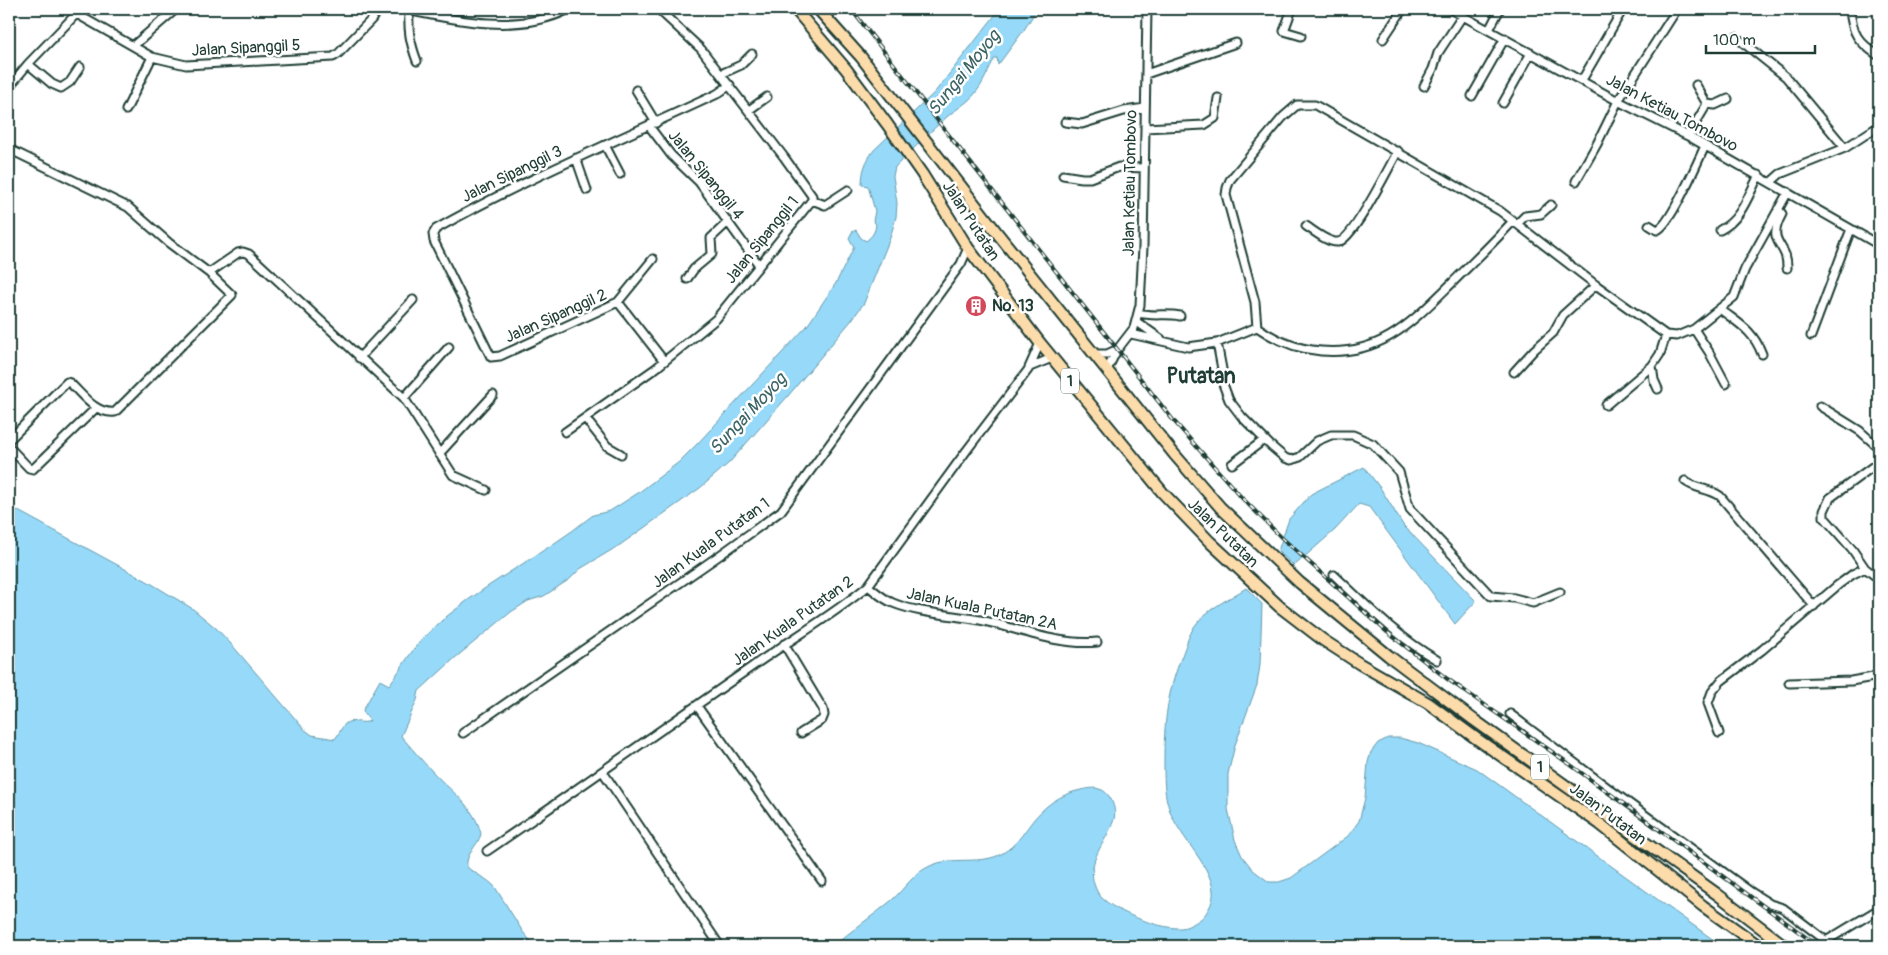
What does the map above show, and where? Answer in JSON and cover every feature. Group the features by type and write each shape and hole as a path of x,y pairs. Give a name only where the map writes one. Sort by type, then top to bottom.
{"highway":[{"name":"Jalan Putatan","path":"795,9 846,68 887,124 922,174 978,262 1052,358 1178,510 1280,607 1340,652 1428,703 1600,824 1703,906 1759,946"},
{"name":"Jalan Putatan","path":"818,9 861,57 904,114 1203,490 1300,583 1376,646 1474,720 1785,946"},
{"path":"1474,720 1479,729 1477,739"},
{"path":"1582,797 1581,801 1583,804 1600,824"}],"street":[{"path":"133,46 176,9"},
{"name":"Jalan Sipanggil 5","path":"78,11 152,57 186,65 328,58 338,54 372,19 378,9"},
{"path":"417,61 410,43 406,10 461,20 495,22 542,19 569,9"},
{"name":"Jalan Sipanggil 1","path":"565,432 664,361 716,319 812,200 812,196 749,110 701,49 658,9"},
{"name":"Jalan Ketiau Tombovo","path":"1107,370 1117,350 1131,334 1139,313 1143,247 1147,9"},
{"path":"1292,9 1284,31 1301,36"},
{"path":"1383,39 1403,9"},
{"name":"Jalan Ketiau Tombovo","path":"1450,9 1618,101 1688,136 1759,175 1879,245"},
{"path":"1490,30 1500,9"},
{"path":"1582,80 1623,9"},
{"path":"1576,181 1598,144 1618,101 1677,9"},
{"path":"1850,9 1852,28 1858,40 1879,56"},
{"path":"9,87 78,11"},
{"path":"1424,86 1433,69 1438,53 1463,15"},
{"path":"1736,37 1786,77 1844,148"},
{"path":"1472,96 1505,38"},
{"path":"1146,74 1236,43"},
{"path":"1503,103 1531,53"},
{"path":"721,74 741,64 752,54"},
{"path":"126,110 152,57"},
{"path":"28,64 52,84 62,88 70,82 80,67"},
{"name":"Jalan Sipanggil 3","path":"491,357 434,241 433,234 436,229 492,198 717,94 730,85"},
{"path":"1696,85 1707,104"},
{"name":"Jalan Sipanggil 4","path":"636,90 652,124 671,155 699,182 759,265"},
{"path":"749,110 766,97"},
{"path":"1145,128 1204,125 1214,118 1218,98"},
{"path":"1707,104 1721,103 1728,99"},
{"path":"1688,136 1707,104"},
{"path":"1257,327 1255,302 1226,195 1227,188 1230,180 1283,117 1297,105 1315,105 1490,205 1666,335 1677,336 1694,329 1734,297 1738,291 1745,269 1788,192"},
{"path":"1065,122 1082,124 1124,111 1145,108"},
{"path":"1771,182 1777,176 1844,148 1879,126"},
{"path":"605,145 620,174"},
{"path":"1649,225 1660,230 1664,225 1674,210 1705,146"},
{"path":"9,149 128,207 232,295 115,412 100,410 67,382 9,440"},
{"path":"1306,226 1332,242 1344,240 1364,212 1398,151"},
{"path":"576,158 587,190"},
{"path":"1063,175 1090,178 1120,167 1144,168"},
{"path":"1720,230 1731,224 1737,217 1759,175"},
{"path":"812,200 825,204 848,190"},
{"path":"1257,327 1283,343 1305,349 1338,352 1360,350 1372,346 1397,332 1417,316 1515,223 1525,216 1541,214 1551,205"},
{"path":"1778,209 1782,214 1775,231 1787,259 1788,268"},
{"path":"687,279 694,269 712,254 711,238 728,222"},
{"path":"1766,229 1775,231"},
{"path":"1811,336 1851,229"},
{"name":"Jalan Kuala Putatan 1","path":"463,732 781,511 964,259 968,248"},
{"path":"208,273 238,253 249,254 404,398 453,475 486,490"},
{"path":"618,302 653,259"},
{"path":"955,271 968,263 978,262"},
{"path":"1514,372 1553,333 1563,315 1596,285"},
{"path":"360,358 413,300"},
{"name":"Jalan Sipanggil 2","path":"491,357 500,356 618,302 664,361"},
{"path":"1720,309 1750,332 1756,339 1762,354"},
{"path":"1139,313 1150,316 1161,314 1180,316"},
{"path":"1137,322 1162,340"},
{"path":"1131,334 1188,347 1216,343 1257,327"},
{"path":"1694,329 1726,384"},
{"path":"1606,405 1652,366 1660,354 1666,335"},
{"name":"Jalan Kuala Putatan 2","path":"487,851 868,586 966,450 1030,367 1040,343"},
{"path":"1216,343 1229,400 1264,440 1285,458 1291,460 1300,457 1311,445 1324,437 1342,434 1363,438 1384,454 1399,472 1410,509 1491,596 1514,598 1533,604 1560,592"},
{"path":"404,398 449,347"},
{"path":"1095,354 1107,354 1117,350"},
{"path":"1030,367 1052,358"},
{"path":"1652,366 1654,380 1658,389"},
{"path":"438,454 493,395"},
{"path":"1820,406 1860,431 1879,448"},
{"path":"9,447 30,468 33,468 100,410"},
{"path":"585,418 607,446 621,454"},
{"path":"1232,464 1264,440"},
{"path":"1879,462 1830,498 1824,511 1824,517 1855,553 1865,568 1879,578"},
{"path":"1685,481 1689,485 1714,491 1720,496 1814,606"},
{"path":"1718,734 1708,703 1716,686 1726,676 1762,650 1838,585 1865,568"},
{"path":"1334,575 1390,628 1413,646 1437,660"},
{"name":"Jalan Kuala Putatan 2A","path":"868,586 887,600 908,607 988,622 1066,641 1096,642"},
{"path":"784,644 823,709 824,715 822,720 801,733"},
{"path":"1789,683 1851,681 1879,676"},
{"path":"697,706 822,881"},
{"path":"1510,714 1612,792 1751,892 1770,904 1782,908 1832,946"},
{"path":"603,772 720,946"},
{"path":"1826,941 1879,908"}],"water":[{"name":"Sungai Moyog","path":"1000,9 1037,9 998,65 997,58 995,58 974,95 941,122 895,167 893,176 897,203 896,217 890,238 864,303 788,396 729,463 700,488 620,545 580,569 570,579 544,596 528,601 511,612 455,658 419,691 401,736 428,767 461,799 473,815 481,834 468,858 467,867 495,887 523,932 535,946 9,946 9,506 147,581 193,609 216,628 232,645 304,729 312,735 335,739 347,722 370,721 363,710 380,680 389,685 417,645 447,616 593,515 610,511 638,493 679,462 807,326 836,283 854,247 849,238 852,232 856,230 861,238 866,241 875,230 876,224 873,221 875,211 868,186 862,185 863,171 868,159 874,150 935,92"},
{"path":"1364,467 1381,489 1403,525 1476,601 1455,624 1369,507 1359,504 1335,530 1294,566 1278,551 1289,519 1311,494"},
{"path":"1246,588 1262,604 1260,665 1257,685 1235,745 1228,774 1228,809 1235,840 1242,856 1253,870 1269,882 1279,882 1291,878 1348,836 1359,821 1365,798 1368,762 1371,752 1378,743 1388,738 1400,738 1418,743 1477,769 1722,946 833,946 892,900 924,869 948,861 986,859 1003,853 1015,843 1047,806 1066,794 1092,788 1103,790 1106,793 1112,801 1115,815 1094,863 1093,880 1100,895 1108,903 1126,913 1160,925 1184,927 1195,923 1203,917 1213,898 1211,880 1200,859 1178,827 1168,805 1164,773 1166,720 1173,681 1194,627 1204,615"}],"railway":[{"path":"851,9 1173,420 1242,498 1282,538 1387,632 1446,678 1568,763 1818,946"}],"place":[{"name":"No. 13","path":"976,306"}],"district":[{"name":"Putatan","path":"1201,376"}]}
